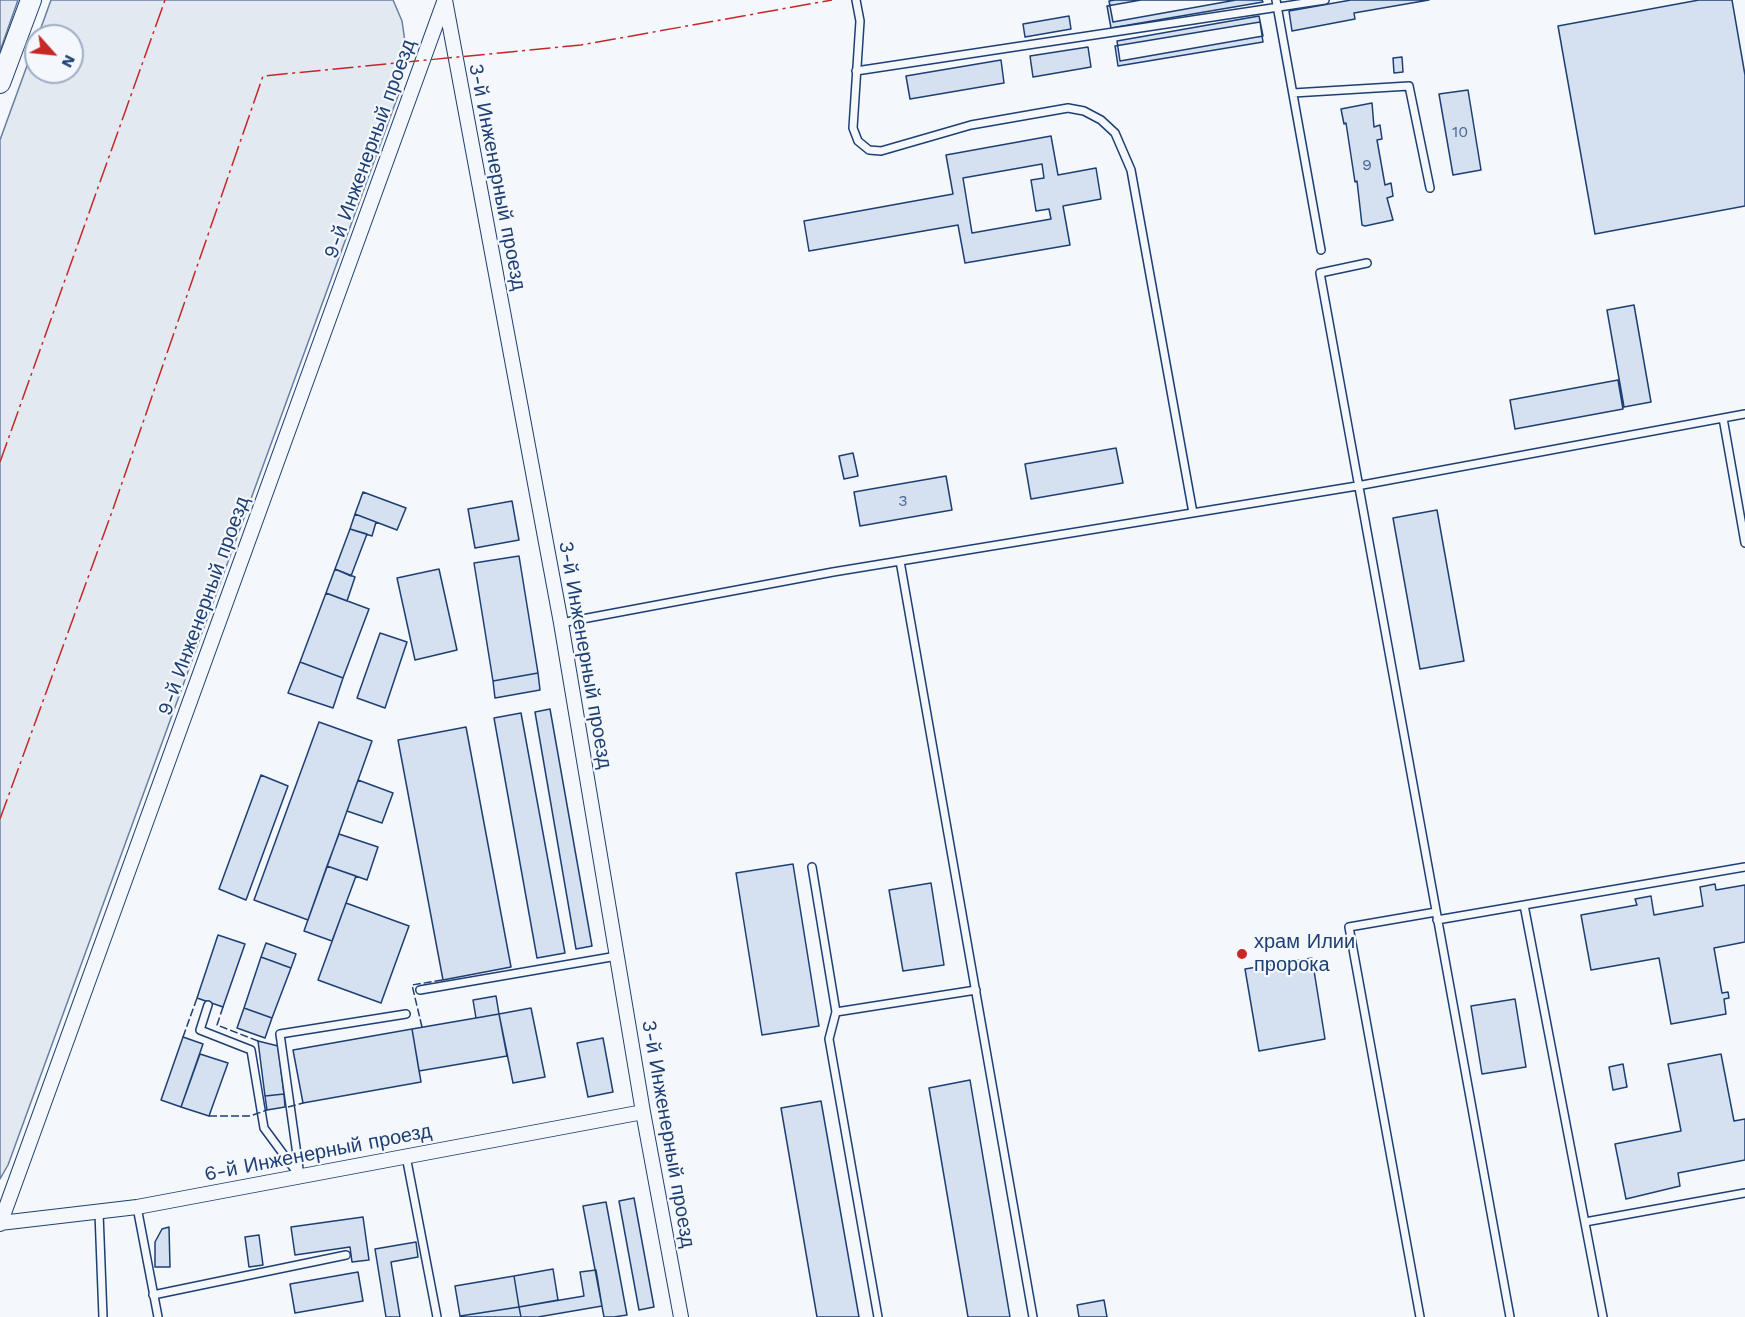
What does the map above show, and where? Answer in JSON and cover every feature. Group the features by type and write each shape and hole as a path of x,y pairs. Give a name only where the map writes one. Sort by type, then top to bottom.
{"main road":[{"path":"0,82 31,0"}],"street":[{"name":"3-й Инженерный проезд","path":"445,0 561,623 643,1112 681,1317"},
{"name":"9-й Инженерный проезд","path":"0,1224 445,0"},
{"name":"6-й Инженерный проезд","path":"0,1224 137,1207 643,1112"}],"lane":[{"path":"856,0 860,21 854,128 858,141 869,150 881,151 971,125 1068,108 1084,111 1101,120 1115,133 1131,170 1193,513"},
{"path":"1276,0 1321,250"},
{"path":"856,71 1325,0"},
{"path":"1293,93 1410,86 1430,188"},
{"path":"1367,263 1320,273 1510,1317"},
{"path":"561,623 900,561 1357,486 1745,414"},
{"path":"1724,418 1745,543"},
{"path":"900,561 1033,1317"},
{"path":"812,867 836,1012 829,1039 878,1317"},
{"path":"1420,1317 1349,927 1524,905 1745,867"},
{"path":"1524,905 1603,1317"},
{"path":"420,990 617,956"},
{"path":"836,1012 976,990"},
{"path":"208,1005 200,1030 251,1050 264,1128 300,1176"},
{"path":"300,1176 280,1034 406,1014"},
{"path":"406,1156 437,1317"},
{"path":"1585,1222 1745,1193"},
{"path":"137,1207 158,1317"},
{"path":"99,1213 103,1317"},
{"path":"153,1295 346,1255"}],"shaded area":[{"path":"0,0 18,0 0,51"},
{"path":"51,0 393,0 402,21 405,42 399,93 8,1165 0,1179 0,140 24,74 24,84 84,84 84,24 42,24"}],"building":[{"path":"1141,0 1262,0 1263,2 1111,28 1107,6"},
{"path":"1236,0 1113,22 1109,1"},
{"path":"1351,0 1429,0 1354,13 1355,19 1292,31 1289,11"},
{"path":"1699,0 1732,0 1745,75 1745,206 1595,234 1558,26"},
{"path":"1069,16 1071,29 1025,37 1023,24"},
{"path":"1259,16 1263,36 1120,61 1117,41"},
{"path":"1260,22 1263,42 1118,66 1115,46"},
{"path":"1088,47 1091,67 1033,77 1030,56"},
{"path":"1402,57 1403,72 1394,73 1393,58"},
{"path":"1001,60 1004,83 910,99 906,76"},
{"path":"1468,90 1481,170 1453,175 1439,94"},
{"path":"1372,103 1374,127 1380,125 1382,139 1377,140 1385,185 1391,183 1393,196 1387,198 1393,220 1365,226 1362,225 1357,181 1355,182 1346,123 1344,124 1341,109"},
{"path":"1051,136 1058,175 1096,168 1101,199 1063,206 1070,245 965,263 958,225 809,251 804,221 953,194 946,155","holes":["1042,164 1044,178 1031,180 1036,211 1049,209 1051,219 972,233 963,178"]},
{"path":"1634,305 1651,402 1624,407 1607,310"},
{"path":"1618,380 1623,409 1515,429 1510,400"},
{"path":"1116,448 1123,483 1031,499 1025,464"},
{"path":"853,453 858,476 844,479 839,456"},
{"path":"946,476 952,510 860,526 854,492"},
{"path":"363,492 406,508 397,530 355,514"},
{"path":"512,501 519,540 475,548 468,509"},
{"path":"1437,510 1464,661 1420,669 1393,518"},
{"path":"355,514 376,522 372,536 350,529"},
{"path":"350,529 367,534 351,576 335,569"},
{"path":"519,556 538,673 493,681 474,563"},
{"path":"335,569 355,577 347,601 326,593"},
{"path":"439,569 457,650 415,660 397,578"},
{"path":"326,593 369,609 343,678 300,662"},
{"path":"380,633 407,642 385,708 357,698"},
{"path":"300,662 343,678 333,708 288,693"},
{"path":"538,673 540,690 495,698 493,681"},
{"path":"550,709 592,946 576,949 535,712"},
{"path":"521,713 565,953 537,958 494,718"},
{"path":"319,722 372,741 308,920 254,900"},
{"path":"466,727 511,967 443,980 398,740"},
{"path":"261,775 288,786 246,900 219,889"},
{"path":"358,780 393,793 382,823 347,811"},
{"path":"339,834 378,847 367,880 327,866"},
{"path":"793,864 819,1026 762,1035 736,873"},
{"path":"327,866 356,876 332,941 304,931"},
{"path":"931,883 944,965 903,971 889,890"},
{"path":"1715,884 1716,890 1745,885 1745,942 1714,948 1722,993 1728,992 1729,998 1724,999 1726,1014 1671,1024 1659,958 1591,970 1581,915 1637,905 1635,899 1651,896 1654,915 1703,906 1700,887"},
{"path":"346,903 409,926 381,1003 318,980"},
{"path":"218,935 245,944 223,1007 197,998"},
{"path":"266,943 296,954 291,968 261,957"},
{"path":"261,957 291,968 272,1018 244,1008"},
{"path":"1312,958 1325,1039 1259,1051 1245,969"},
{"path":"496,996 499,1014 476,1018 473,1000"},
{"path":"1515,999 1526,1067 1482,1074 1471,1006"},
{"path":"244,1008 272,1018 265,1038 237,1028"},
{"path":"531,1008 545,1077 513,1083 499,1014"},
{"path":"499,1014 507,1056 419,1071 412,1029"},
{"path":"412,1029 421,1082 303,1103 293,1050"},
{"path":"183,1037 203,1044 181,1107 161,1100"},
{"path":"603,1038 613,1092 588,1097 577,1043"},
{"path":"258,1041 278,1046 284,1094 265,1096"},
{"path":"200,1054 228,1063 209,1116 181,1107"},
{"path":"1721,1054 1734,1121 1745,1119 1745,1160 1678,1173 1680,1186 1626,1199 1615,1144 1681,1131 1668,1064"},
{"path":"1623,1064 1627,1087 1613,1090 1609,1067"},
{"path":"970,1080 1010,1317 968,1317 929,1088"},
{"path":"284,1094 285,1107 267,1110 265,1096"},
{"path":"821,1101 859,1317 817,1317 781,1108"},
{"path":"634,1198 654,1307 639,1310 619,1201"},
{"path":"606,1202 627,1315 614,1317 604,1317 583,1206"},
{"path":"363,1217 369,1260 352,1262 350,1247 295,1255 291,1227"},
{"path":"169,1227 170,1267 155,1267 155,1242 162,1229"},
{"path":"259,1235 263,1265 249,1267 245,1237"},
{"path":"416,1242 418,1257 391,1262 400,1317 386,1317 375,1249"},
{"path":"553,1269 558,1300 519,1307 514,1276"},
{"path":"596,1270 602,1306 538,1317 521,1317 519,1307 584,1296 580,1272"},
{"path":"358,1272 363,1301 295,1313 290,1284"},
{"path":"514,1276 519,1307 460,1316 455,1286"},
{"path":"1104,1300 1107,1317 1079,1317 1077,1305"},
{"path":"519,1307 521,1317 460,1317 460,1316"}],"fence":[{"path":"422,1027 412,985 443,980"},
{"path":"183,1037 197,998"},
{"path":"223,1007 217,1025 258,1041"},
{"path":"288,1107 303,1103"},
{"path":"209,1116 250,1116 267,1110"}],"power":[{"path":"0,462 165,0"},
{"path":"0,819 113,509 263,76 581,45 832,0"}],"place":[{"name":"храм Илии пророка","path":"1242,954"}]}
